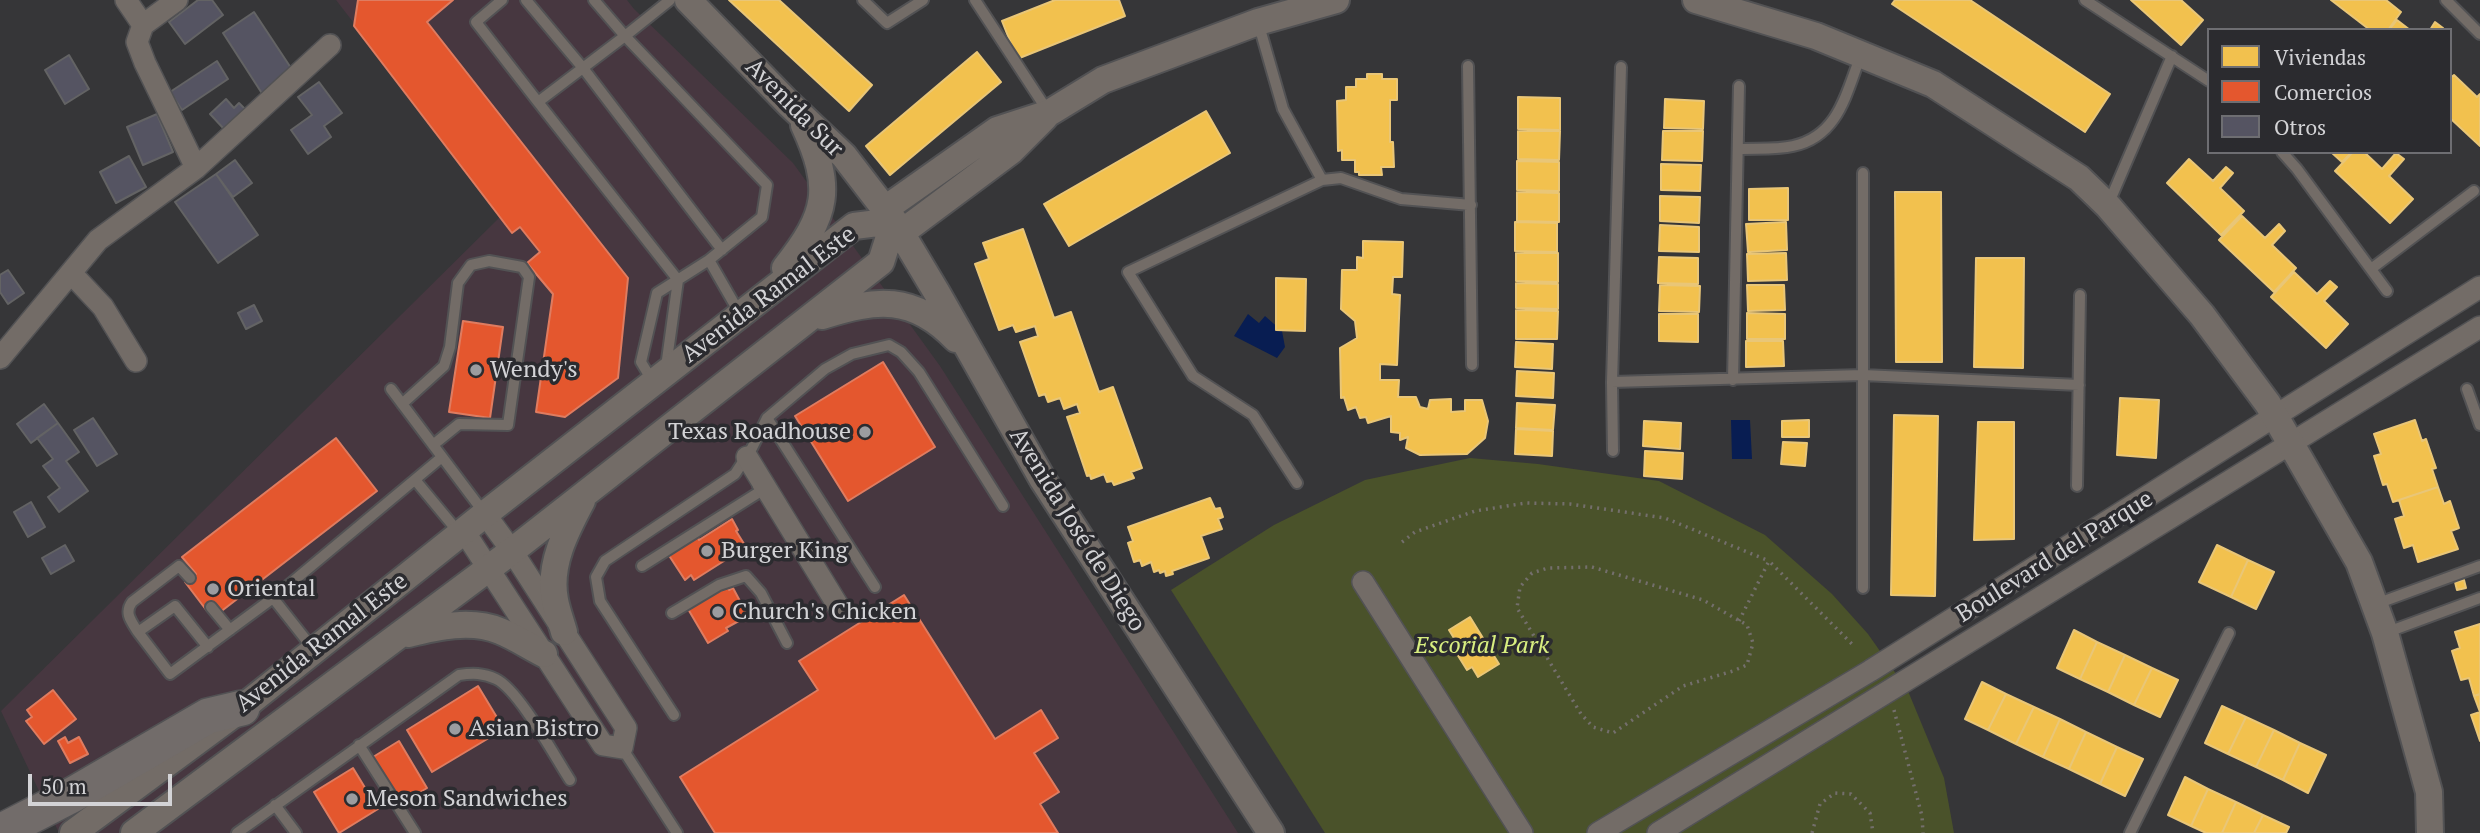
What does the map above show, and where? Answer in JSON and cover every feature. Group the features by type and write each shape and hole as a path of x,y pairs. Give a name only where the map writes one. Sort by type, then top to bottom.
{"highway":[{"path":"0,832 96,782 208,716 242,708"}],"street":[{"path":"126,0 143,25"},
{"path":"177,0 143,25 137,42 196,168"},
{"name":"Avenida Sur","path":"688,0 799,114 844,156 893,221"},
{"path":"893,221 1011,151 1049,113 1103,80 1258,22 1336,0"},
{"path":"1696,0 1816,36 1933,84 2079,178 2108,206 2202,315 2276,417 2359,562 2385,632 2429,792 2430,833"},
{"path":"0,358 98,240 196,168 330,45"},
{"path":"762,298 802,247 819,217 824,190 818,155 799,114"},
{"name":"Avenida Ramal Este","path":"73,833 242,708 462,532 854,226 893,221 880,262 512,551 134,833"},
{"name":"Avenida José de Diego","path":"893,221 1043,480 1271,833"},
{"path":"71,273 103,307 136,361"},
{"name":"Boulevard del Parque","path":"1598,833 1870,671 2480,287"},
{"path":"804,322 858,305 880,302 904,306 924,313 945,327 974,358"},
{"name":"Boulevard del Parque","path":"1658,833 2480,327"},
{"path":"744,460 840,609"},
{"path":"564,632 554,598 554,574 559,547 586,493"},
{"path":"462,532 603,745 622,748 626,728 512,551 485,514"},
{"path":"1363,582 1522,833"},
{"path":"396,637 437,627 466,625 499,630 544,654"}],"lane":[{"path":"502,0 476,22 678,280 659,378"},
{"path":"526,0 583,68 722,250"},
{"path":"594,0 767,185 762,217 709,260 657,293 641,362 659,378"},
{"path":"538,102 670,0"},
{"path":"863,0 887,23 923,0"},
{"path":"975,0 1049,113"},
{"path":"2085,0 2207,80"},
{"path":"2446,0 2480,34"},
{"path":"1258,22 1283,109 1322,180"},
{"path":"1739,149 1793,147 1819,137 1836,119 1861,55"},
{"path":"2108,206 2172,57"},
{"path":"1468,65 1472,365"},
{"path":"1613,451 1612,382 1621,67"},
{"path":"1733,380 1739,86"},
{"path":"2284,154 2387,291"},
{"path":"1863,173 1863,588"},
{"path":"1297,482 1254,415 1193,376 1128,272 1322,180 1341,178 1401,199 1471,205"},
{"path":"2371,269 2474,191"},
{"path":"709,260 740,314"},
{"path":"402,404 444,366 450,347 458,284 471,265 489,261 522,267 529,277 508,425 459,424 433,445"},
{"path":"2077,486 2080,295"},
{"path":"674,715 600,601 596,577 605,561 735,474 768,418 825,369 852,354 889,345 901,352 919,372 1003,506"},
{"path":"1612,382 1863,375 2078,385"},
{"path":"391,389 485,514"},
{"path":"2467,389 2480,425"},
{"path":"768,418 875,587"},
{"path":"190,578 179,566 129,607 128,616 170,674 274,598 442,457"},
{"path":"642,566 761,491 744,460"},
{"path":"416,481 462,532"},
{"path":"2376,604 2480,566"},
{"path":"672,613 719,585 746,576 761,593 787,643"},
{"path":"2385,632 2480,597"},
{"path":"274,598 314,650"},
{"path":"138,632 175,606 208,647"},
{"path":"211,607 230,631"},
{"path":"2130,833 2228,633"},
{"path":"237,833 459,675 476,673 498,680 513,693 570,780"},
{"path":"359,745 415,833"},
{"path":"622,748 677,833"},
{"path":"275,805 296,833"}],"path":[{"path":"1402,542 1415,532 1475,511 1526,503 1570,503 1665,518 1769,561 1855,647"},
{"path":"1739,621 1769,561"},
{"path":"1592,567 1703,600 1739,621 1747,625 1753,643 1747,665 1683,686 1613,733 1593,727 1581,714 1517,608 1520,587 1532,573 1548,568 1592,567"},
{"path":"1887,692 1922,816 1923,833"},
{"path":"1812,833 1820,804 1835,793 1851,794 1870,813 1873,833"}],"shaded area":[{"path":"336,0 627,0 793,163 940,366 1238,833 59,833 1,711 502,215"}],"green space":[{"name":"Escorial Park","path":"1470,458 1538,464 1659,481 1765,535 1832,594 1868,634 1908,691 1944,778 1954,833 1325,833 1171,590 1274,525 1365,480"}],"water":[{"path":"1248,314 1259,323 1265,316 1282,331 1285,347 1277,358 1234,336"},
{"path":"1731,420 1750,420 1752,459 1732,459"}],"building: Viviendas":[{"path":"729,0 779,0 872,85 849,111"},
{"path":"1055,0 1119,0 1125,16 1017,59 1002,21"},
{"path":"1895,0 1970,0 2110,94 2085,132 1892,4"},
{"path":"2131,0 2181,0 2203,20 2181,45"},
{"path":"2331,0 2386,0 2401,12 2389,28 2367,28"},
{"path":"2397,20 2407,28 2391,28"},
{"path":"2435,22 2443,28 2431,28"},
{"path":"977,52 1001,82 890,175 866,146"},
{"path":"1367,74 1382,74 1382,79 1397,79 1397,100 1390,100 1390,142 1393,142 1394,167 1381,167 1382,175 1359,175 1359,172 1355,172 1355,160 1342,160 1342,150 1338,151 1337,101 1346,100 1346,87 1356,87 1356,79 1367,79"},
{"path":"2454,75 2477,97 2480,94 2480,146 2452,120"},
{"path":"1518,97 1560,98 1560,130 1518,129"},
{"path":"1665,99 1704,101 1703,129 1664,128"},
{"path":"1206,111 1230,153 1069,246 1044,204"},
{"path":"1518,131 1560,131 1559,160 1518,159"},
{"path":"1663,131 1703,131 1702,161 1662,160"},
{"path":"2333,154 2350,154 2342,162"},
{"path":"2351,154 2366,154 2382,169 2397,154 2404,159 2389,176 2413,199 2390,223 2335,171"},
{"path":"2189,159 2213,181 2226,167 2233,173 2220,188 2244,211 2221,235 2167,183"},
{"path":"1517,161 1559,162 1559,191 1517,190"},
{"path":"1661,164 1701,165 1700,191 1661,190"},
{"path":"1788,188 1788,220 1749,220 1749,189"},
{"path":"1517,192 1559,193 1559,222 1517,221"},
{"path":"1895,192 1941,192 1942,362 1896,362"},
{"path":"1660,196 1700,197 1699,223 1660,221"},
{"path":"2242,216 2265,238 2279,224 2285,231 2272,245 2296,268 2274,292 2219,240"},
{"path":"1515,222 1557,223 1557,252 1515,251"},
{"path":"1786,222 1787,250 1748,252 1746,224"},
{"path":"1660,225 1699,227 1699,252 1659,251"},
{"path":"1023,229 1054,318 1071,312 1099,392 1113,387 1142,468 1131,472 1134,478 1114,485 1112,481 1107,482 1104,474 1091,479 1090,475 1087,476 1067,417 1080,413 1077,404 1064,409 1060,398 1048,402 1045,394 1039,396 1020,342 1038,336 1035,326 1016,332 1013,325 999,330 975,264 989,259 983,243"},
{"path":"1363,241 1403,242 1402,277 1393,277 1392,294 1400,295 1397,365 1380,364 1380,380 1399,380 1398,397 1416,397 1420,407 1428,409 1430,400 1451,399 1451,412 1465,411 1465,400 1482,400 1488,421 1485,438 1467,454 1420,455 1406,448 1408,437 1400,440 1400,433 1391,432 1391,416 1368,423 1366,417 1360,418 1356,407 1348,410 1344,397 1341,398 1340,348 1357,338 1355,321 1341,309 1342,270 1357,270 1357,257 1363,258"},
{"path":"1516,253 1558,253 1558,282 1516,281"},
{"path":"1786,253 1787,280 1748,281 1747,254"},
{"path":"1659,257 1698,258 1698,284 1658,283"},
{"path":"1976,258 2024,258 2023,368 1974,367"},
{"path":"2294,272 2317,294 2330,281 2337,287 2324,301 2348,324 2326,348 2271,297"},
{"path":"1276,278 1306,279 1305,331 1276,330"},
{"path":"1516,283 1558,284 1558,309 1516,308"},
{"path":"1660,285 1700,286 1699,312 1659,311"},
{"path":"1747,285 1784,285 1785,310 1748,311"},
{"path":"1516,310 1558,311 1557,339 1516,339"},
{"path":"1747,313 1785,314 1785,339 1747,339"},
{"path":"1659,314 1698,314 1698,342 1659,341"},
{"path":"1746,341 1783,341 1784,366 1746,367"},
{"path":"1516,342 1553,344 1552,369 1515,367"},
{"path":"1517,371 1554,373 1553,398 1516,396"},
{"path":"2120,398 2159,400 2156,458 2117,455"},
{"path":"1517,403 1555,405 1553,430 1516,428"},
{"path":"1894,415 1938,416 1935,596 1891,595"},
{"path":"1809,420 1809,437 1782,437 1782,421"},
{"path":"2415,420 2422,441 2426,439 2436,468 2432,469 2438,487 2393,502 2387,484 2383,485 2374,456 2381,454 2374,434"},
{"path":"1644,421 1681,423 1680,449 1643,446"},
{"path":"1978,422 2014,422 2014,539 1974,540"},
{"path":"1516,429 1553,431 1552,456 1515,454"},
{"path":"1783,442 1807,443 1805,466 1781,464"},
{"path":"1645,451 1683,453 1682,479 1644,476"},
{"path":"2438,487 2444,504 2450,501 2459,528 2451,531 2458,549 2418,562 2413,545 2404,548 2395,519 2404,516 2399,500"},
{"path":"1210,498 1215,509 1220,508 1223,517 1218,519 1222,529 1201,536 1209,558 1172,571 1173,574 1166,576 1165,571 1154,572 1151,562 1142,566 1140,560 1134,562 1128,543 1133,541 1128,527"},
{"path":"2217,545 2248,560 2231,597 2199,582"},
{"path":"2248,560 2274,572 2256,609 2231,597"},
{"path":"2464,580 2466,588 2457,590 2455,582"},
{"path":"1470,617 1499,664 1478,677 1472,667 1467,670 1452,646 1457,643 1449,630"},
{"path":"2480,624 2480,694 2474,696 2469,678 2461,680 2452,651 2460,648 2455,632"},
{"path":"2074,630 2097,642 2080,679 2057,668"},
{"path":"2097,642 2125,655 2108,692 2080,679"},
{"path":"2125,655 2152,668 2134,705 2108,692"},
{"path":"2152,668 2178,680 2160,717 2134,705"},
{"path":"1982,682 2006,694 1988,730 1965,719"},
{"path":"2006,694 2034,707 2016,744 1988,730"},
{"path":"2480,694 2480,712 2474,696"},
{"path":"2222,706 2246,717 2228,754 2205,743"},
{"path":"2034,707 2060,719 2043,757 2016,744"},
{"path":"2480,712 2480,741 2471,715"},
{"path":"2246,717 2274,730 2256,767 2228,754"},
{"path":"2060,719 2086,732 2069,769 2043,757"},
{"path":"2274,730 2300,743 2283,780 2256,767"},
{"path":"2086,732 2117,747 2100,784 2069,769"},
{"path":"2300,743 2326,755 2308,793 2283,780"},
{"path":"2117,747 2143,759 2125,796 2100,784"},
{"path":"2185,777 2208,789 2191,826 2168,815"},
{"path":"2208,789 2236,802 2222,833 2206,833 2191,826"},
{"path":"2236,802 2263,815 2254,833 2222,833"},
{"path":"2263,815 2289,827 2286,833 2254,833"}],"building: Comercios":[{"path":"358,0 453,0 427,22 628,278 618,378 565,417 536,412 553,294 527,263 540,252 520,227 512,233 354,26"},
{"name":"Wendy's","path":"463,321 503,327 490,418 449,412"},
{"name":"Texas Roadhouse","path":"883,362 935,447 848,501 795,416"},
{"path":"336,438 377,491 219,613 214,605 207,611 185,582 196,574 182,557"},
{"name":"Burger King","path":"732,519 746,547 694,580 691,575 685,580 668,554 697,536 699,540"},
{"name":"Church's Chicken","path":"727,587 729,590 733,588 748,616 726,628 728,631 708,643 688,609"},
{"path":"904,595 995,739 1041,710 1058,738 1034,753 1059,792 1040,804 1058,833 715,833 680,777 818,690 799,661"},
{"name":"Asian Bistro","path":"478,686 504,729 432,772 407,730"},
{"path":"53,690 76,719 44,744 26,721 32,717 27,710"},
{"path":"65,737 68,743 79,737 88,754 70,763 58,741"},
{"path":"399,741 427,788 401,804 373,757"},
{"path":"353,768 378,809 339,833 314,792"}],"building: Otros":[{"path":"198,0 212,0 223,15 185,44 169,22"},
{"path":"254,12 295,74 263,95 223,33"},
{"path":"69,55 89,89 65,104 45,70"},
{"path":"217,61 228,79 182,110 170,92"},
{"path":"319,82 342,113 324,126 331,137 308,154 291,130 312,115 298,97"},
{"path":"226,99 234,108 239,103 245,109 224,129 210,114"},
{"path":"157,114 173,152 143,165 127,127"},
{"path":"129,156 146,187 116,203 100,172"},
{"path":"235,160 252,183 233,197 216,174"},
{"path":"216,174 258,235 218,263 175,202"},
{"path":"8,270 24,293 8,304 0,292 0,275"},
{"path":"254,305 262,321 246,329 238,313"},
{"path":"44,404 58,423 31,443 17,424"},
{"path":"93,418 117,454 97,466 74,430"},
{"path":"58,423 79,452 66,461 88,491 59,512 48,497 60,488 43,466 53,459 37,438"},
{"path":"31,502 45,527 28,537 14,512"},
{"path":"65,545 74,561 51,574 42,558"}],"place":[{"name":"Wendy's","path":"476,370"},
{"name":"Texas Roadhouse","path":"865,432"},
{"name":"Burger King","path":"707,551"},
{"name":"Oriental","path":"213,589"},
{"name":"Church's Chicken","path":"718,612"},
{"name":"Asian Bistro","path":"455,729"},
{"name":"Meson Sandwiches","path":"352,799"}]}
